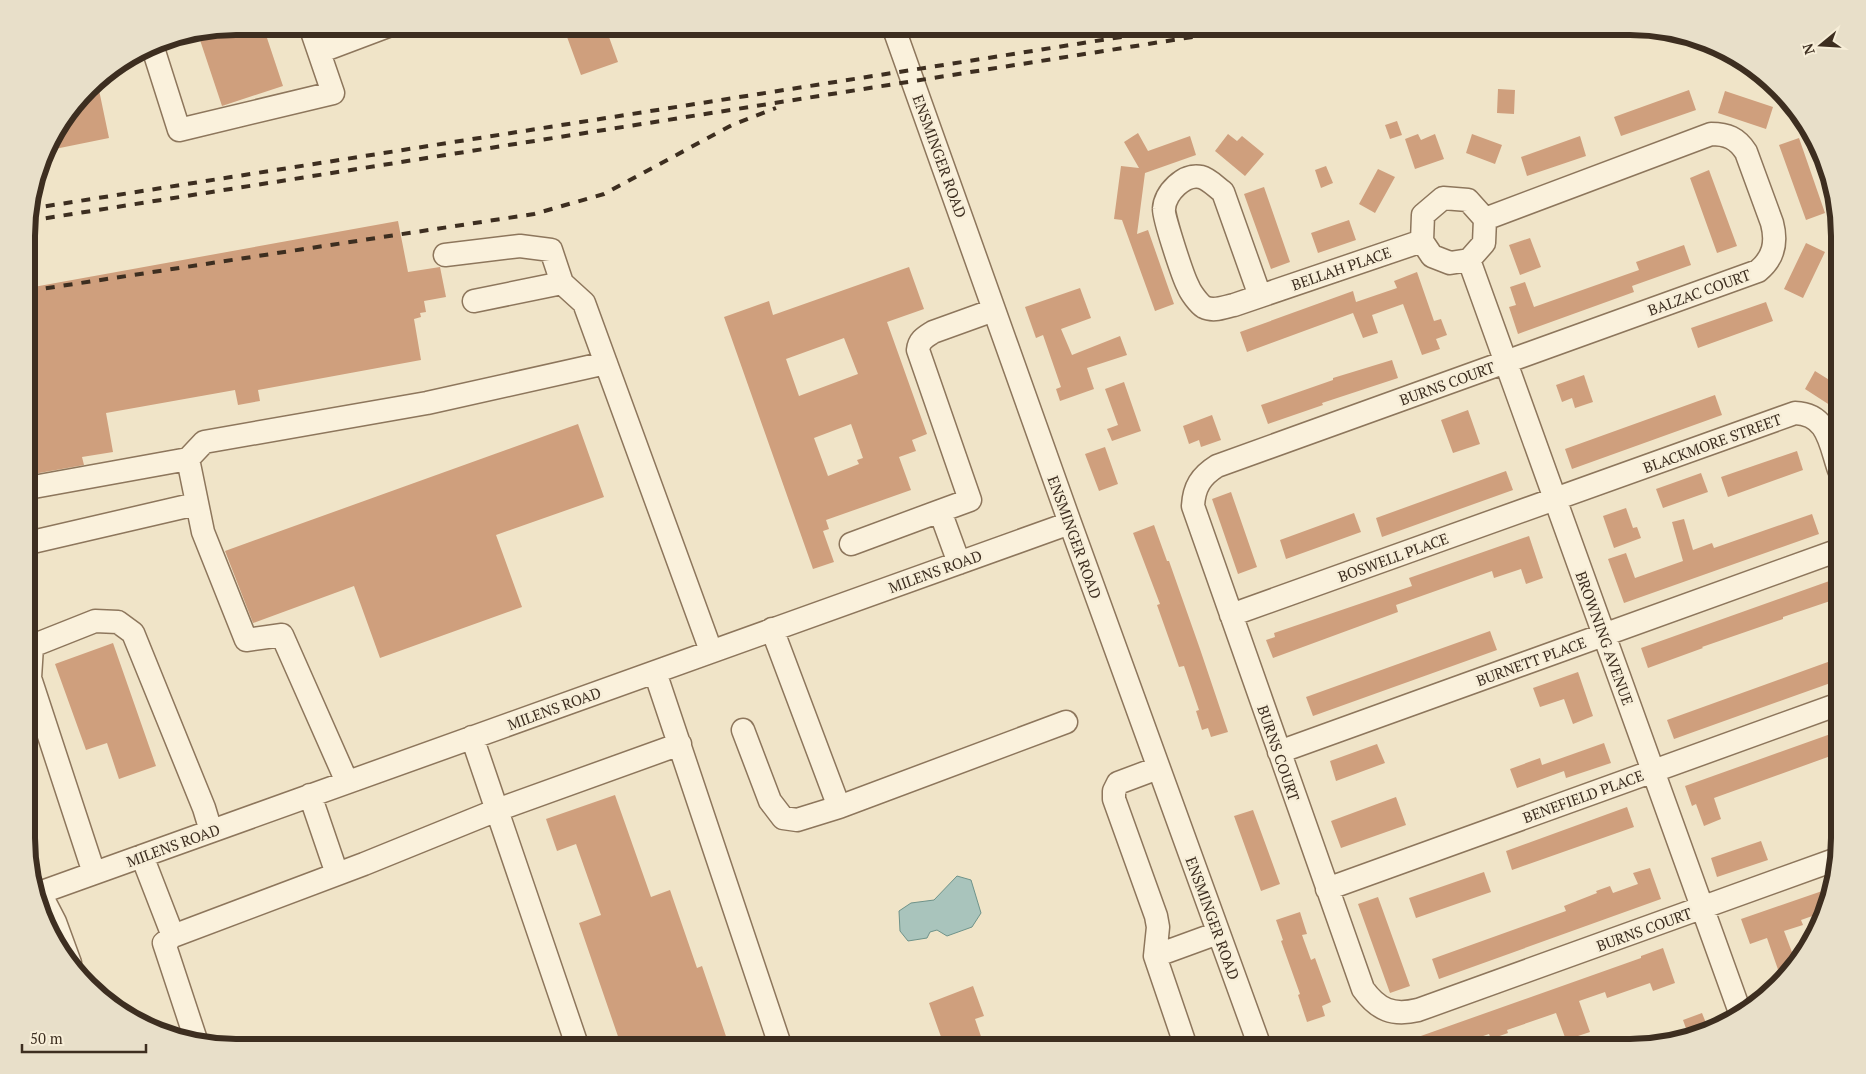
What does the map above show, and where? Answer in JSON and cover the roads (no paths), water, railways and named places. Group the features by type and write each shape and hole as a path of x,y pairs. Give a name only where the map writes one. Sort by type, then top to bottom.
{"street":[{"path":"154,52 179,130 333,94 313,35"},
{"path":"319,52 364,35"},
{"name":"ENSMINGER ROAD","path":"896,35 1158,768 1257,1039"},
{"name":"BALZAC COURT","path":"1485,219 1711,134 1722,134 1733,137 1746,152 1775,234 1775,245 1771,257 1758,270 1505,362"},
{"name":"BELLAH PLACE","path":"1260,296 1223,192 1212,183 1200,177 1190,178 1175,186 1166,196 1164,211 1188,288 1204,306 1214,310 1260,296 1422,241"},
{"path":"1442,198 1468,200 1485,219 1484,243 1469,260 1450,263 1432,256 1422,241 1423,215 1442,198"},
{"path":"445,255 520,246 551,250 562,284 584,303 711,651"},
{"name":"BROWNING AVENUE","path":"1469,260 1738,1007"},
{"path":"474,301 562,284"},
{"path":"851,544 970,500 918,350 918,345 924,337 933,332 994,310"},
{"path":"35,487 188,459 204,442 427,403 606,362"},
{"name":"BURNS COURT","path":"1505,362 1217,466 1206,473 1198,483 1194,494 1193,506 1363,989 1370,1000 1380,1007 1393,1012 1406,1013 1702,908"},
{"name":"BLACKMORE STREET","path":"1555,499 1795,413 1806,413 1816,418 1823,426 1831,448"},
{"path":"188,459 196,504 204,532 246,640 282,636 347,782"},
{"name":"BOSWELL PLACE","path":"1231,615 1555,499"},
{"path":"35,541 196,504"},
{"path":"940,511 959,563"},
{"name":"MILENS ROAD","path":"43,892 1070,523"},
{"name":"BURNETT PLACE","path":"1279,752 1831,553"},
{"path":"35,645 95,621 118,622 133,633 204,808 210,831"},
{"path":"772,629 839,807"},
{"path":"655,672 778,1039"},
{"path":"35,693 94,873"},
{"name":"BENEFIELD PLACE","path":"1327,888 1831,707"},
{"path":"743,730 770,801 783,818 797,820 839,807 1066,722"},
{"path":"472,737 575,1039"},
{"path":"194,1034 164,943 173,936 337,874 497,810 680,744"},
{"path":"1158,768 1118,783 1114,791 1114,799 1156,916 1158,927 1156,956 1183,1039"},
{"path":"310,795 337,874"},
{"path":"142,856 173,936"},
{"path":"1702,908 1829,862"},
{"path":"48,910 59,933"},
{"path":"1156,956 1218,933"}],"water":[{"path":"957,876 971,880 981,913 972,927 947,936 937,930 930,932 927,938 908,941 900,931 899,911 911,903 934,900"}],"railway":[{"path":"37,208 1134,35"},
{"path":"35,220 1205,35"},
{"path":"35,290 534,214 604,194 732,125 776,108"}]}
